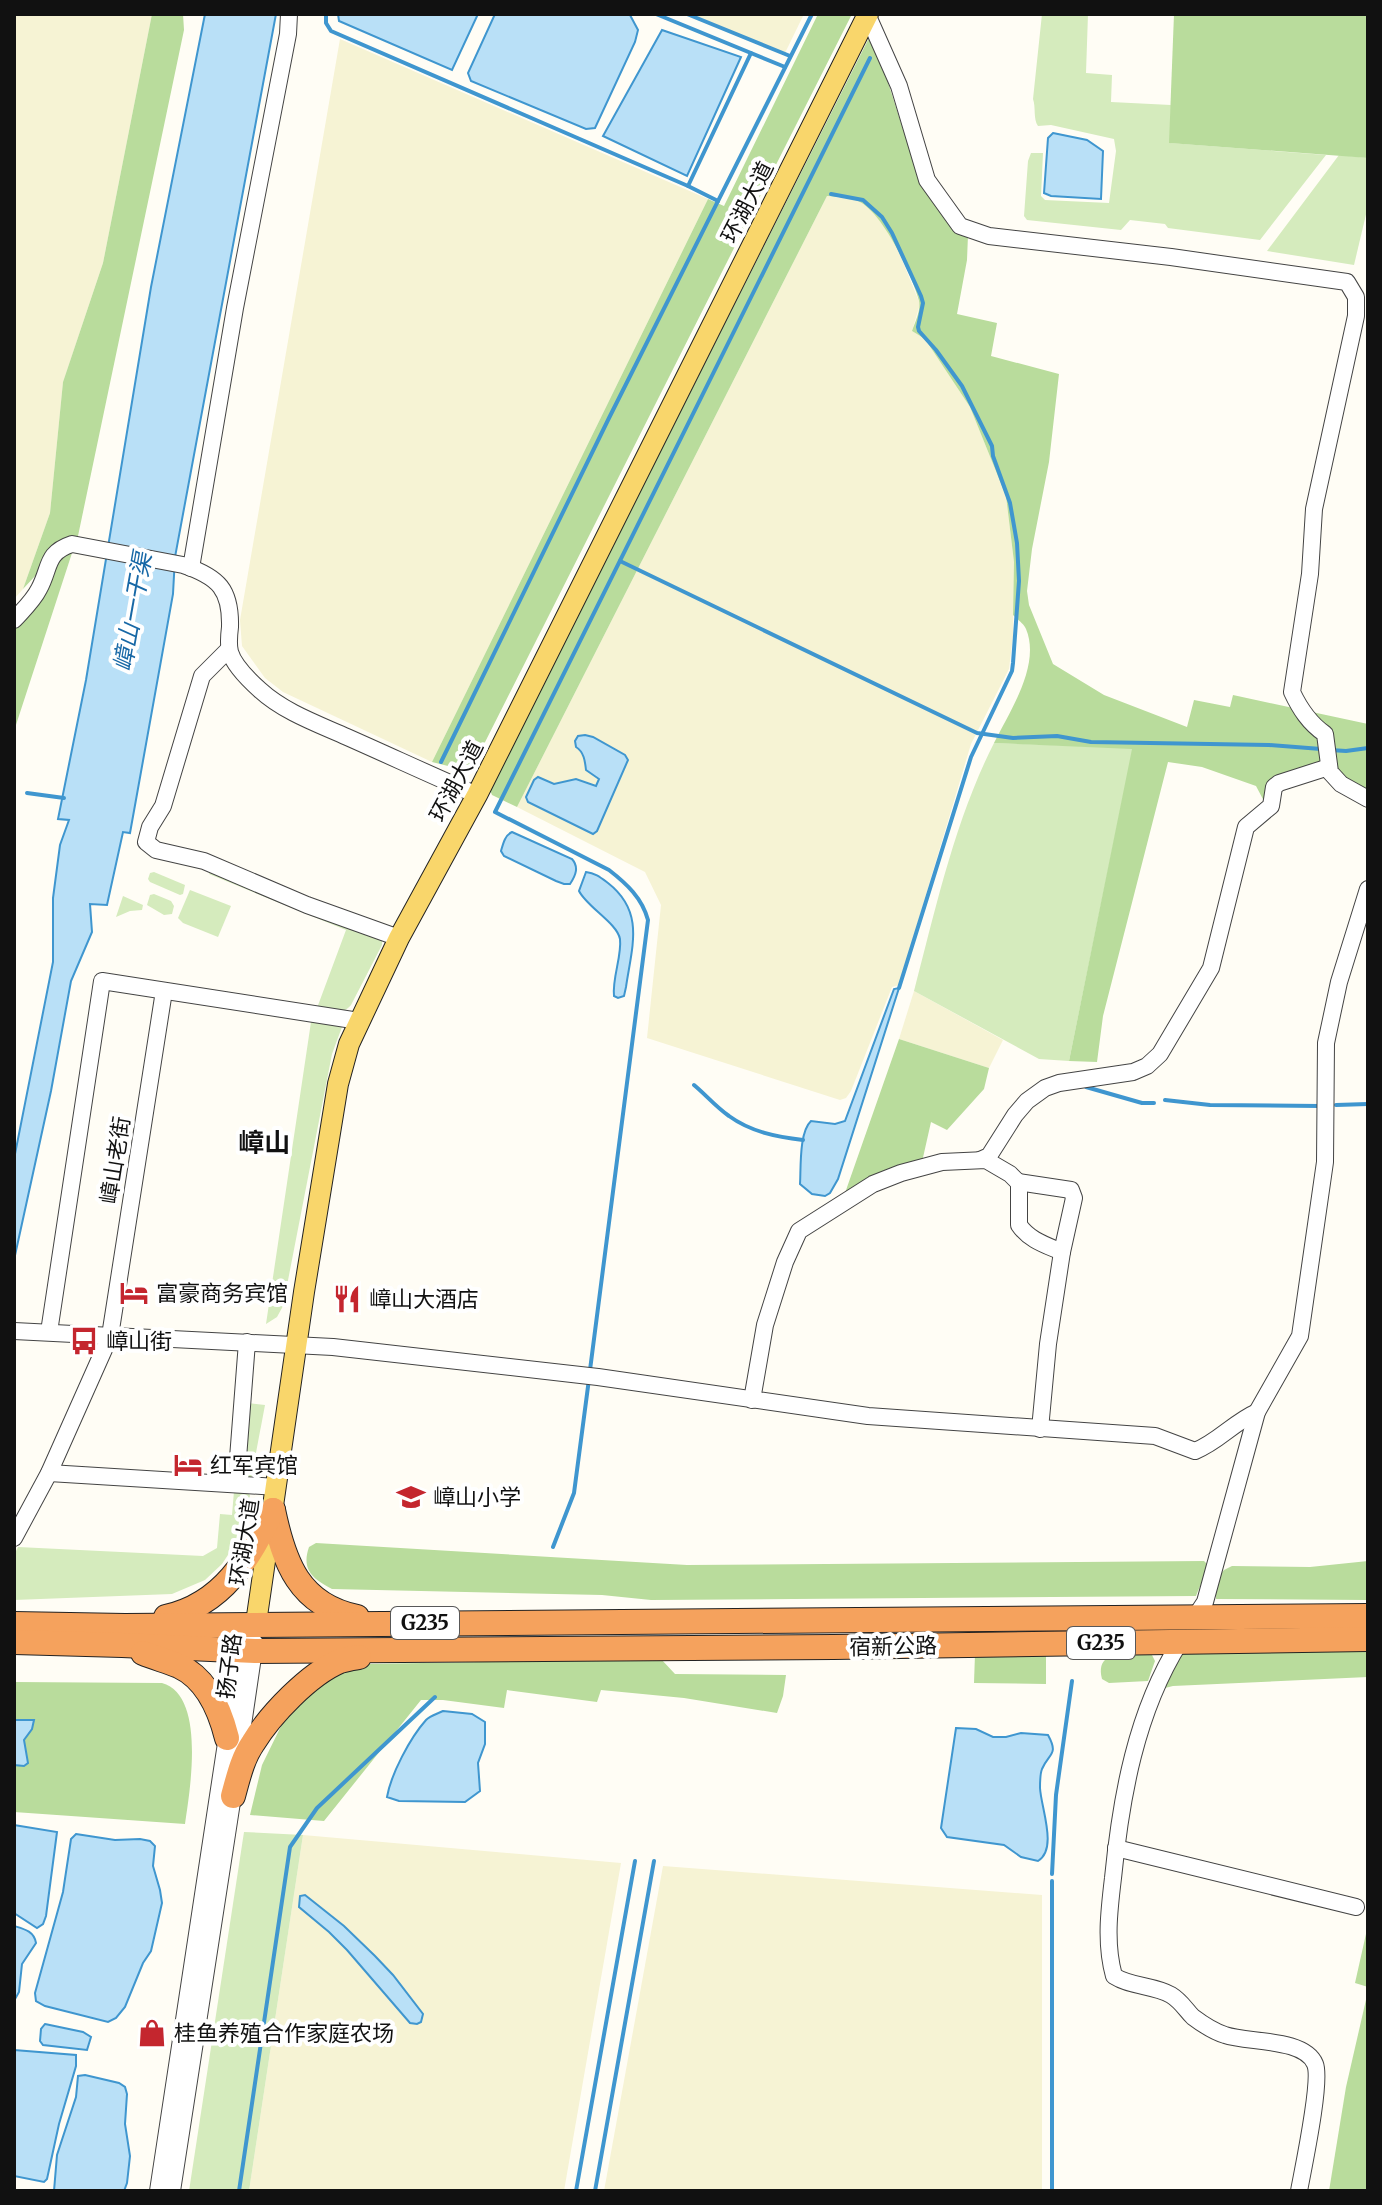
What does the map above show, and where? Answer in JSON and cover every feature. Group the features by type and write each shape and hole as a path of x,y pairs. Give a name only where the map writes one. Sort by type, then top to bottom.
{"highway":[{"path":"275,1499 279,1539 286,1560 307,1593 342,1614 390,1623"},
{"path":"123,1635 196,1607 217,1592 241,1568 275,1499"},
{"name":"宿新公路","path":"1368,1616 835,1619 834,1647 1368,1639"},
{"name":"G235","path":"14,1642 256,1623 835,1619"},
{"name":"G235","path":"14,1624 247,1651 834,1647"},
{"path":"123,1635 193,1675 215,1704 227,1738"},
{"path":"233,1796 243,1761 281,1706 340,1661 388,1650"}],"main road":[{"name":"环湖大道","path":"256,1623 338,1084 349,1044 399,938 477,795 868,14"}],"street":[{"path":"187,567 288,34 289,14"},
{"path":"868,14 899,86 927,180 960,226 989,236 1347,282 1356,297 1356,316 1314,509 1310,574 1292,692 1313,726 1325,734 1330,772 1341,784 1368,799"},
{"path":"14,620 39,589 53,556 59,549 72,544 187,567 215,581 226,593 230,606 229,649 242,671 261,691 301,716 477,795"},
{"path":"229,649 202,676 163,806 150,827 146,842 156,850 204,861 307,905 399,938"},
{"path":"980,1160 989,1156 1027,1101 1045,1088 1059,1083 1133,1072 1147,1066 1160,1054 1211,968 1246,827 1271,806 1274,787 1279,783 1329,767"},
{"path":"1195,1617 1205,1602 1257,1412 1300,1336 1325,1162 1326,1043 1343,968 1368,889"},
{"path":"44,1332 102,981 359,1021"},
{"name":"嶂山老街","path":"14,1538 49,1473 110,1336 164,991"},
{"path":"752,1400 765,1325 785,1262 799,1231 887,1178 942,1162 986,1160 1018,1182 1071,1190 1074,1198 1048,1344 1040,1429"},
{"path":"1018,1182 1019,1225 1033,1240 1062,1252"},
{"path":"14,1331 297,1344 579,1374 868,1416 1155,1436 1195,1451 1210,1445 1240,1419 1257,1412"},
{"path":"236,1484 247,1342"},
{"path":"49,1473 236,1484 275,1499"},
{"name":"扬子路","path":"158,2191 227,1738 256,1623"},
{"path":"1180,1642 1152,1697 1130,1768 1116,1848 1108,1956 1114,1976 1123,1982 1170,1994 1194,2017 1225,2035 1267,2041 1304,2051 1315,2064 1317,2085 1299,2191"},
{"name":"扬子路","path":"172,2191 233,1796 247,1651"},
{"path":"1116,1848 1356,1907"}],"shaded area":[{"path":"14,14 152,14 103,263 63,382 50,513 23,589 14,599"},
{"path":"690,14 804,14 785,53"},
{"path":"340,39 708,199 432,762 283,692 265,678 242,646 240,620"},
{"path":"827,196 857,200 870,209 884,224 901,257 920,304 912,331 925,339 970,407 1006,496 1014,562 1013,636 1009,669 971,744 899,985 892,987 851,1091 840,1100 647,1038 661,905 645,872 517,807"},
{"path":"914,991 1003,1040 989,1068 899,1039"},
{"path":"303,1835 621,1863 564,2191 249,2191"},
{"path":"663,1866 1042,1895 1042,2191 604,2191"}],"green space":[{"path":"152,14 183,14 184,30 78,536 68,538 44,557 36,575 23,589 50,513 63,382 103,263"},
{"path":"818,14 852,14 472,768 432,762 708,199 724,206"},
{"path":"1042,14 1088,14 1086,73 1112,75 1111,102 1171,105 1170,143 1326,155 1260,240 1130,220 1121,230 1027,220 1024,216 1031,153 1043,153 1041,196 1045,200 1109,203 1116,151 1114,139 1051,125 1038,126 1033,99"},
{"path":"1174,14 1368,14 1368,158 1169,143"},
{"path":"870,36 918,176 968,235 967,260 957,314 997,323 991,356 1059,374 1049,462 1027,591 1029,605 1053,664 1104,695 1187,727 1194,700 1230,707 1233,695 1368,724 1368,790 1332,787 1318,766 1286,772 1274,779 1265,803 1256,786 1202,767 1168,762 1103,1016 1097,1062 1069,1061 1132,749 994,743 1022,688 1030,658 1026,629 1013,615 1014,562 1006,496 970,407 925,339 912,331 919,301 903,261 877,218 858,201 827,196 517,807 492,795 490,790"},
{"path":"1339,155 1368,158 1368,206 1354,265 1267,251"},
{"path":"72,553 14,731 14,630 40,600 60,561"},
{"path":"994,743 1133,748 1069,1061 1039,1059 914,991 957,833"},
{"path":"212,869 382,939 382,945 351,1005 339,1012 317,1008 346,930 209,874"},
{"path":"150,873 185,885 183,894 150,882"},
{"path":"190,890 231,906 218,937 178,918"},
{"path":"150,895 171,901 174,906 172,914 164,915 147,905"},
{"path":"123,896 143,905 142,910 116,917"},
{"path":"311,1022 342,1027 332,1054 283,1306 277,1317 266,1324"},
{"path":"899,1039 989,1068 984,1089 947,1130 931,1122 922,1162 845,1193"},
{"path":"248,1403 265,1405 251,1479 242,1477"},
{"path":"234,1491 250,1495 245,1529 222,1564 205,1580 172,1594 14,1600 14,1555 18,1547 203,1556 217,1548 220,1514 232,1515"},
{"path":"316,1543 687,1565 1204,1561 1208,1565 1196,1596 651,1600 602,1595 332,1589 314,1577 308,1568 309,1547"},
{"path":"1368,1561 1368,1600 1216,1599 1216,1579 1232,1566 1310,1567"},
{"path":"1368,1648 1368,1677 1161,1689 1182,1650"},
{"path":"975,1654 1046,1655 1046,1684 974,1683"},
{"path":"1152,1655 1155,1661 1148,1681 1109,1683 1102,1679 1103,1662 1109,1657"},
{"path":"661,1659 675,1674 786,1675 777,1713 684,1698 601,1690 597,1702 507,1690 504,1708 421,1700 324,1821 250,1815 262,1765 285,1718 301,1698 351,1666"},
{"path":"14,1682 162,1683 176,1691 185,1705 192,1745 185,1824 14,1812"},
{"path":"244,1832 303,1835 249,2191 189,2191"},
{"path":"1368,1925 1368,1987 1355,1983"},
{"path":"1368,1991 1368,2191 1329,2191 1346,2087"}],"water":[{"name":"嶂山一干渠","path":"205,14 276,14 175,557 173,594 130,833 123,832 107,905 90,904 92,932 71,981 51,1091 14,1260 14,1159 53,962 53,898 60,845 69,820 58,819 86,680 151,287"},
{"path":"338,14 478,14 452,70 339,21"},
{"path":"495,14 630,15 638,30 635,42 595,128 586,129 471,81 468,73"},
{"path":"662,30 741,57 687,176 603,136"},
{"path":"1053,133 1087,140 1103,151 1101,199 1044,193 1048,138"},
{"path":"585,735 625,755 628,760 593,834 528,802 526,797 538,777 554,784 576,779 596,786 599,779 586,770 585,760 576,747 578,736"},
{"path":"512,832 572,859 576,871 570,884 556,881 504,856 501,851 506,837"},
{"path":"586,872 600,877 620,894 632,918 633,944 626,987 624,996 618,998 614,996 614,989 620,939 613,927 579,891"},
{"path":"899,988 838,1179 825,1196 812,1194 800,1184 804,1133 811,1121 835,1124 845,1121 894,989"},
{"path":"443,1711 472,1714 485,1722 485,1744 478,1763 480,1791 465,1802 399,1801 387,1797 397,1767 414,1736 426,1720"},
{"path":"14,1720 34,1720 24,1740 28,1763 24,1766 14,1765"},
{"path":"956,1728 976,1729 993,1737 1021,1733 1048,1735 1053,1750 1042,1769 1040,1786 1048,1838 1044,1855 1038,1861 1021,1857 1004,1845 947,1837 941,1828"},
{"path":"14,1825 57,1832 46,1916 37,1928 14,1913"},
{"path":"76,1834 115,1840 140,1839 150,1841 155,1846 153,1866 162,1903 151,1951 125,2007 108,2022 36,2001 35,1993 63,1892 71,1839"},
{"path":"305,1895 344,1926 393,1975 423,2014 421,2022 410,2023 347,1950 299,1907 300,1896"},
{"path":"14,1926 31,1933 36,1943 22,1964 19,1992 14,2001"},
{"path":"45,2024 83,2032 91,2037 87,2050 43,2045 40,2041 41,2029"},
{"path":"14,2050 76,2055 76,2066 44,2182 14,2176"},
{"path":"85,2075 125,2087 125,2124 130,2156 124,2191 54,2191 57,2155 76,2097 78,2076"}],"waterway":[{"path":"326,14 326,23 331,31 718,201"},
{"path":"656,14 785,67"},
{"path":"687,14 790,56"},
{"path":"441,762 812,14"},
{"path":"688,186 751,53"},
{"path":"590,1370 648,920 633,892 609,870 495,812 870,58"},
{"path":"831,194 863,200 882,217 892,233 923,303 919,331 962,386 992,446 1010,503 1017,543 1019,581 1012,671 971,757 899,988"},
{"path":"620,561 977,733 1013,738 1057,736 1091,742 1269,745 1321,749"},
{"path":"1330,750 1368,748"},
{"path":"27,793 64,798"},
{"path":"694,1085 737,1122 755,1130 803,1140"},
{"path":"1086,1087 1142,1103 1154,1103"},
{"path":"1165,1100 1210,1105 1320,1106"},
{"path":"1336,1105 1368,1104"},
{"path":"553,1547 574,1493 589,1379"},
{"path":"1052,1874 1056,1795 1072,1681"},
{"path":"239,2191 290,1847 317,1808 435,1697"},
{"path":"576,2191 635,1861"},
{"path":"595,2191 654,1861"},
{"path":"1052,1881 1052,2191"}],"place":[{"name":"富豪商务宾馆","path":"134,1293"},
{"name":"嶂山大酒店","path":"347,1299"},
{"name":"嶂山街","path":"84,1341"},
{"name":"红军宾馆","path":"188,1465"},
{"name":"嶂山小学","path":"411,1497"},
{"name":"桂鱼养殖合作家庭农场","path":"152,2033"}],"district":[{"name":"嶂山","path":"264,1143"}]}
